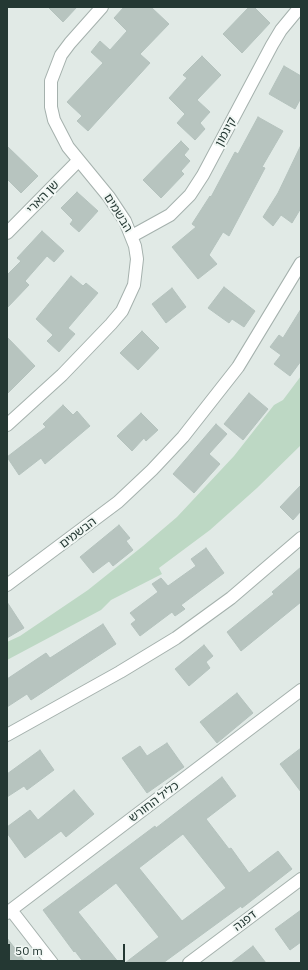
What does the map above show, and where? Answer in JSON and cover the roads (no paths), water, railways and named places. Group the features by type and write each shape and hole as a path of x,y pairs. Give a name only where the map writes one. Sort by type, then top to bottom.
{"street":[{"name":"הבשמים","path":"7,425 62,375 122,311 129,298 137,272 137,259 132,236 118,209 68,147 54,120 51,107 51,81 55,68 70,43 102,7"},
{"name":"קינמון","path":"132,236 170,215 190,195 203,175 275,40 300,7"},
{"name":"שן הארי","path":"7,233 78,161"},
{"name":"הבשמים","path":"7,585 118,502 152,470 183,437 238,367 301,263"},
{"path":"7,735 120,672 176,638 231,598 301,538"},
{"name":"כליל החורש","path":"9,912 301,690"},
{"name":"דפנה","path":"189,963 301,879"},
{"path":"9,912 52,963"}]}
